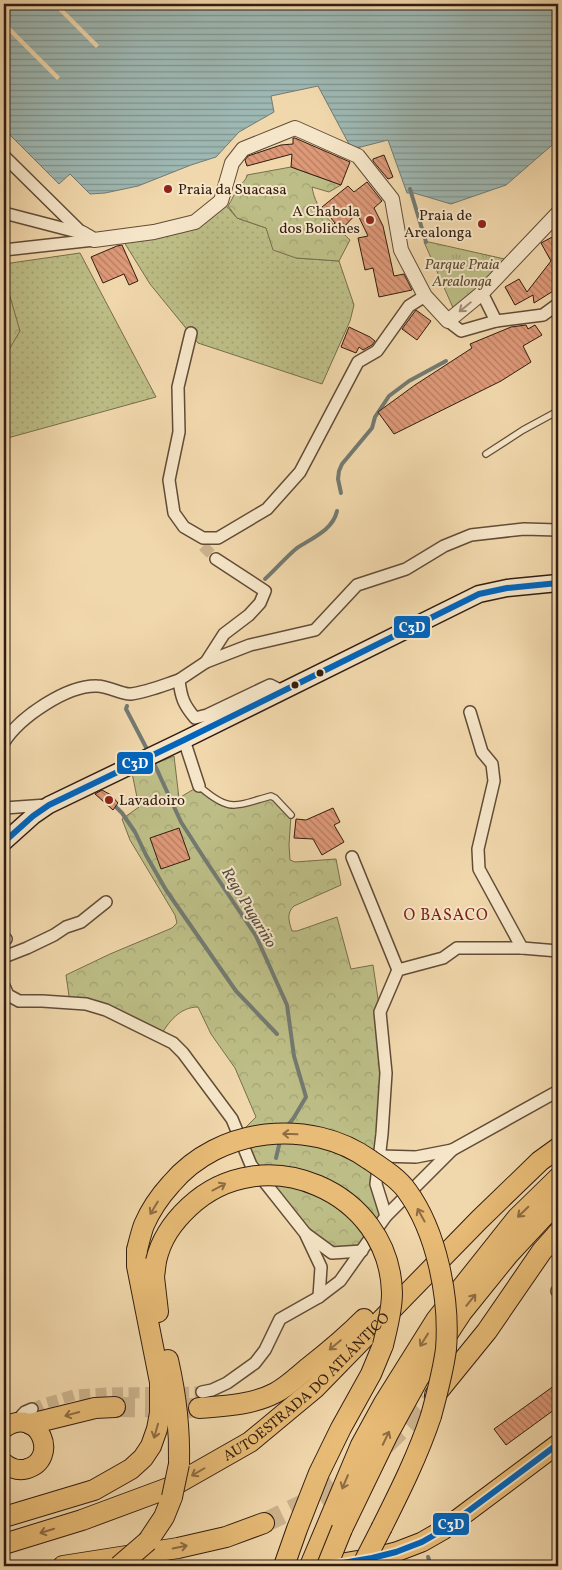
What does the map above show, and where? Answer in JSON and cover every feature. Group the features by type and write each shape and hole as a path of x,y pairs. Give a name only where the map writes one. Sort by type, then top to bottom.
{"highway":[{"path":"4,1517 94,1490 131,1469 143,1458 151,1446 160,1413 160,1382 137,1266 137,1250 145,1224 171,1184 199,1158 235,1140 285,1133 313,1135 359,1152 407,1190 427,1225 445,1296 447,1321 446,1350 441,1377 430,1409 423,1440 362,1566"},
{"name":"AUTOESTRADA DO ATLÁNTICO","path":"4,1544 82,1520 172,1487 250,1442 315,1388 473,1227 540,1161 558,1148"},
{"path":"201,1400 227,1406 274,1394 288,1385 348,1335 403,1279 466,1220 540,1161"},
{"path":"119,1566 148,1541 164,1517 172,1497 179,1464 179,1423 173,1380 156,1300 154,1278 159,1248 170,1228 195,1201 227,1183 252,1176 272,1175 305,1180 343,1200 364,1220 375,1234 387,1264 392,1292 392,1307 383,1345 371,1374 319,1473 284,1566"},
{"path":"558,1178 517,1218 436,1320 384,1403 361,1445 334,1528 326,1566 372,1558 396,1552 422,1542 443,1530 558,1444"},
{"path":"310,1566 334,1528 418,1379 462,1312 508,1255 558,1201"},
{"path":"430,1409 542,1251 558,1233"},
{"path":"19,1424 95,1408 115,1407"},
{"path":"8,1469 31,1467 42,1456 44,1449 44,1441 36,1428 19,1424"},
{"path":"63,1566 178,1548 226,1537 264,1523"}],"main road":[{"path":"4,842 33,816 49,805 181,742 479,594 508,588 558,583"}],"street":[{"path":"4,250 88,237 154,232 195,222 221,201 232,163 243,149 294,128 358,156 392,199 401,250 425,296 448,321 461,331 496,321 543,314 558,304"},
{"path":"4,156 88,237"},
{"path":"4,213 88,237"},
{"path":"448,321 482,293 558,213"},
{"path":"482,293 496,321"},
{"path":"184,527 203,538 218,538 267,509 300,472 358,362 377,351 409,306 425,296"},
{"path":"190,333 178,387 179,432 170,480 174,514 203,546"},
{"path":"4,742 10,732 66,692 96,686 110,687 129,695 179,680 206,662 250,645 315,630 357,585 406,569 444,546 471,535 524,529 558,530"},
{"path":"206,662 224,634 249,615 260,603 265,592 216,558"},
{"path":"179,680 185,707 195,718 207,715 270,685 282,691"},
{"path":"470,712 482,752 492,764 494,781 478,849 479,869 522,948"},
{"path":"181,742 199,786"},
{"path":"4,808 49,805"},
{"path":"352,857 398,970 380,1012 386,1072 382,1134 376,1184 386,1216"},
{"path":"4,957 54,935 66,927 81,922 106,902"},
{"path":"398,970 443,958 457,948 522,948 558,951"},
{"path":"4,986 8,995 19,1001 86,1004 106,1010 173,1043 183,1053 232,1119 251,1165 305,1233 321,1267 318,1298"},
{"path":"201,1400 255,1363 265,1350 280,1319 318,1298 340,1281 386,1216 452,1150 558,1091"},
{"path":"380,1156 416,1157 452,1150"},
{"path":"305,1233 332,1252 362,1251"}],"lane":[{"path":"486,454 523,430 558,411"},
{"path":"199,786 213,798 229,806 271,796 291,815"}],"green space":[{"path":"291,167 341,185 329,192 312,187 321,210 350,240 339,261 296,258 273,250 266,228 237,218 228,206 247,175"},
{"path":"224,203 237,218 266,228 296,258 339,261 354,305 350,321 322,384 198,343 150,284 124,242 156,237"},
{"name":"Parque Praia Arealonga","path":"424,242 429,242 509,260 454,310"},
{"path":"80,253 156,397 4,439 4,264"},
{"path":"4,276 20,331 4,358"},
{"path":"174,756 179,798 199,786 229,806 271,796 291,815 290,860 295,862 336,859 341,885 294,906 291,909 289,918 292,931 297,931 337,917 351,969 373,965 386,1073 376,1184 386,1216 362,1251 332,1253 304,1232 251,1165 239,1134 256,1117 235,1068 211,1034 198,1007 186,1010 175,1016 160,1037 107,1010 70,1003 66,975 172,928 177,923 175,915 130,840 122,819 139,807 132,773"}],"water":[{"path":"4,4 558,4 558,140 506,185 451,204 414,193 407,193 388,140 357,148 350,146 318,86 271,96 274,112 239,132 216,157 138,186 90,194 70,174 59,184 4,129"}],"pier":[{"path":"52,4 58,4 99,45 96,48"},
{"path":"4,21 60,77 57,80 4,27"}],"building":[{"path":"293,138 350,162 341,185 291,167 292,154 247,166 245,160 248,156 281,145 293,144"},
{"path":"384,155 393,177 388,179 373,161 373,159"},
{"path":"367,182 382,201 374,208 383,226 394,276 404,274 412,290 379,297 373,268 365,270 358,238 368,236 357,213 341,230 334,224 322,207 348,186 354,192"},
{"path":"558,234 558,288 534,303 533,295 515,305 505,287 519,279 527,292 551,261 541,243"},
{"path":"122,245 138,281 129,285 124,274 103,283 91,257"},
{"path":"416,310 431,321 417,340 402,329"},
{"path":"526,325 528,329 535,325 542,335 523,346 531,362 501,381 394,434 378,412 472,348 470,344 511,327"},
{"path":"349,327 375,341 363,350 359,347 356,353 341,347"},
{"name":"Lavadoiro","path":"102,790 111,795 118,803 113,810 95,794"},
{"path":"333,808 340,822 334,825 344,842 322,855 313,839 294,838 296,819 306,820"},
{"path":"179,828 190,859 161,869 150,838"},
{"path":"558,1383 558,1407 506,1445 494,1429"}],"waterway":[{"name":"Rego Pugariño","path":"410,189 426,242"},
{"name":"Rego Pugariño","path":"341,493 338,479 342,464 372,428 375,417 389,396 409,381 446,361"},
{"name":"Rego Pugariño","path":"265,579 297,548 327,528 335,518 337,511"},
{"name":"Rego Pugariño","path":"127,706 126,709 149,753"},
{"name":"Rego Pugariño","path":"152,759 181,822 256,936 287,1005 294,1056 306,1097 287,1126"},
{"path":"115,806 135,832 166,890 236,991 277,1034"},
{"name":"Rego Pugariño","path":"276,1158 280,1141"},
{"name":"Rego Pugariño","path":"428,1557 431,1566"}],"tunnel":[{"path":"203,546 216,559"},
{"path":"32,1409 74,1395 202,1392"},
{"path":"385,1445 429,1402"},
{"path":"115,1407 199,1408"},
{"path":"264,1523 318,1497 354,1473"}],"transit line":[{"name":"C3D","path":"4,842 33,816 49,805 479,594 507,588 558,583"},
{"name":"C3D","path":"325,1566 372,1558 396,1552 422,1542 443,1530 558,1444"}],"place":[{"name":"Praia da Suacasa","path":"168,189"},
{"name":"A Chabola dos Boliches","path":"370,220"},
{"name":"Praia de Arealonga","path":"482,224"},
{"name":"Lavadoiro","path":"109,800"}],"district":[{"name":"O BASACO","path":"446,914"}]}
